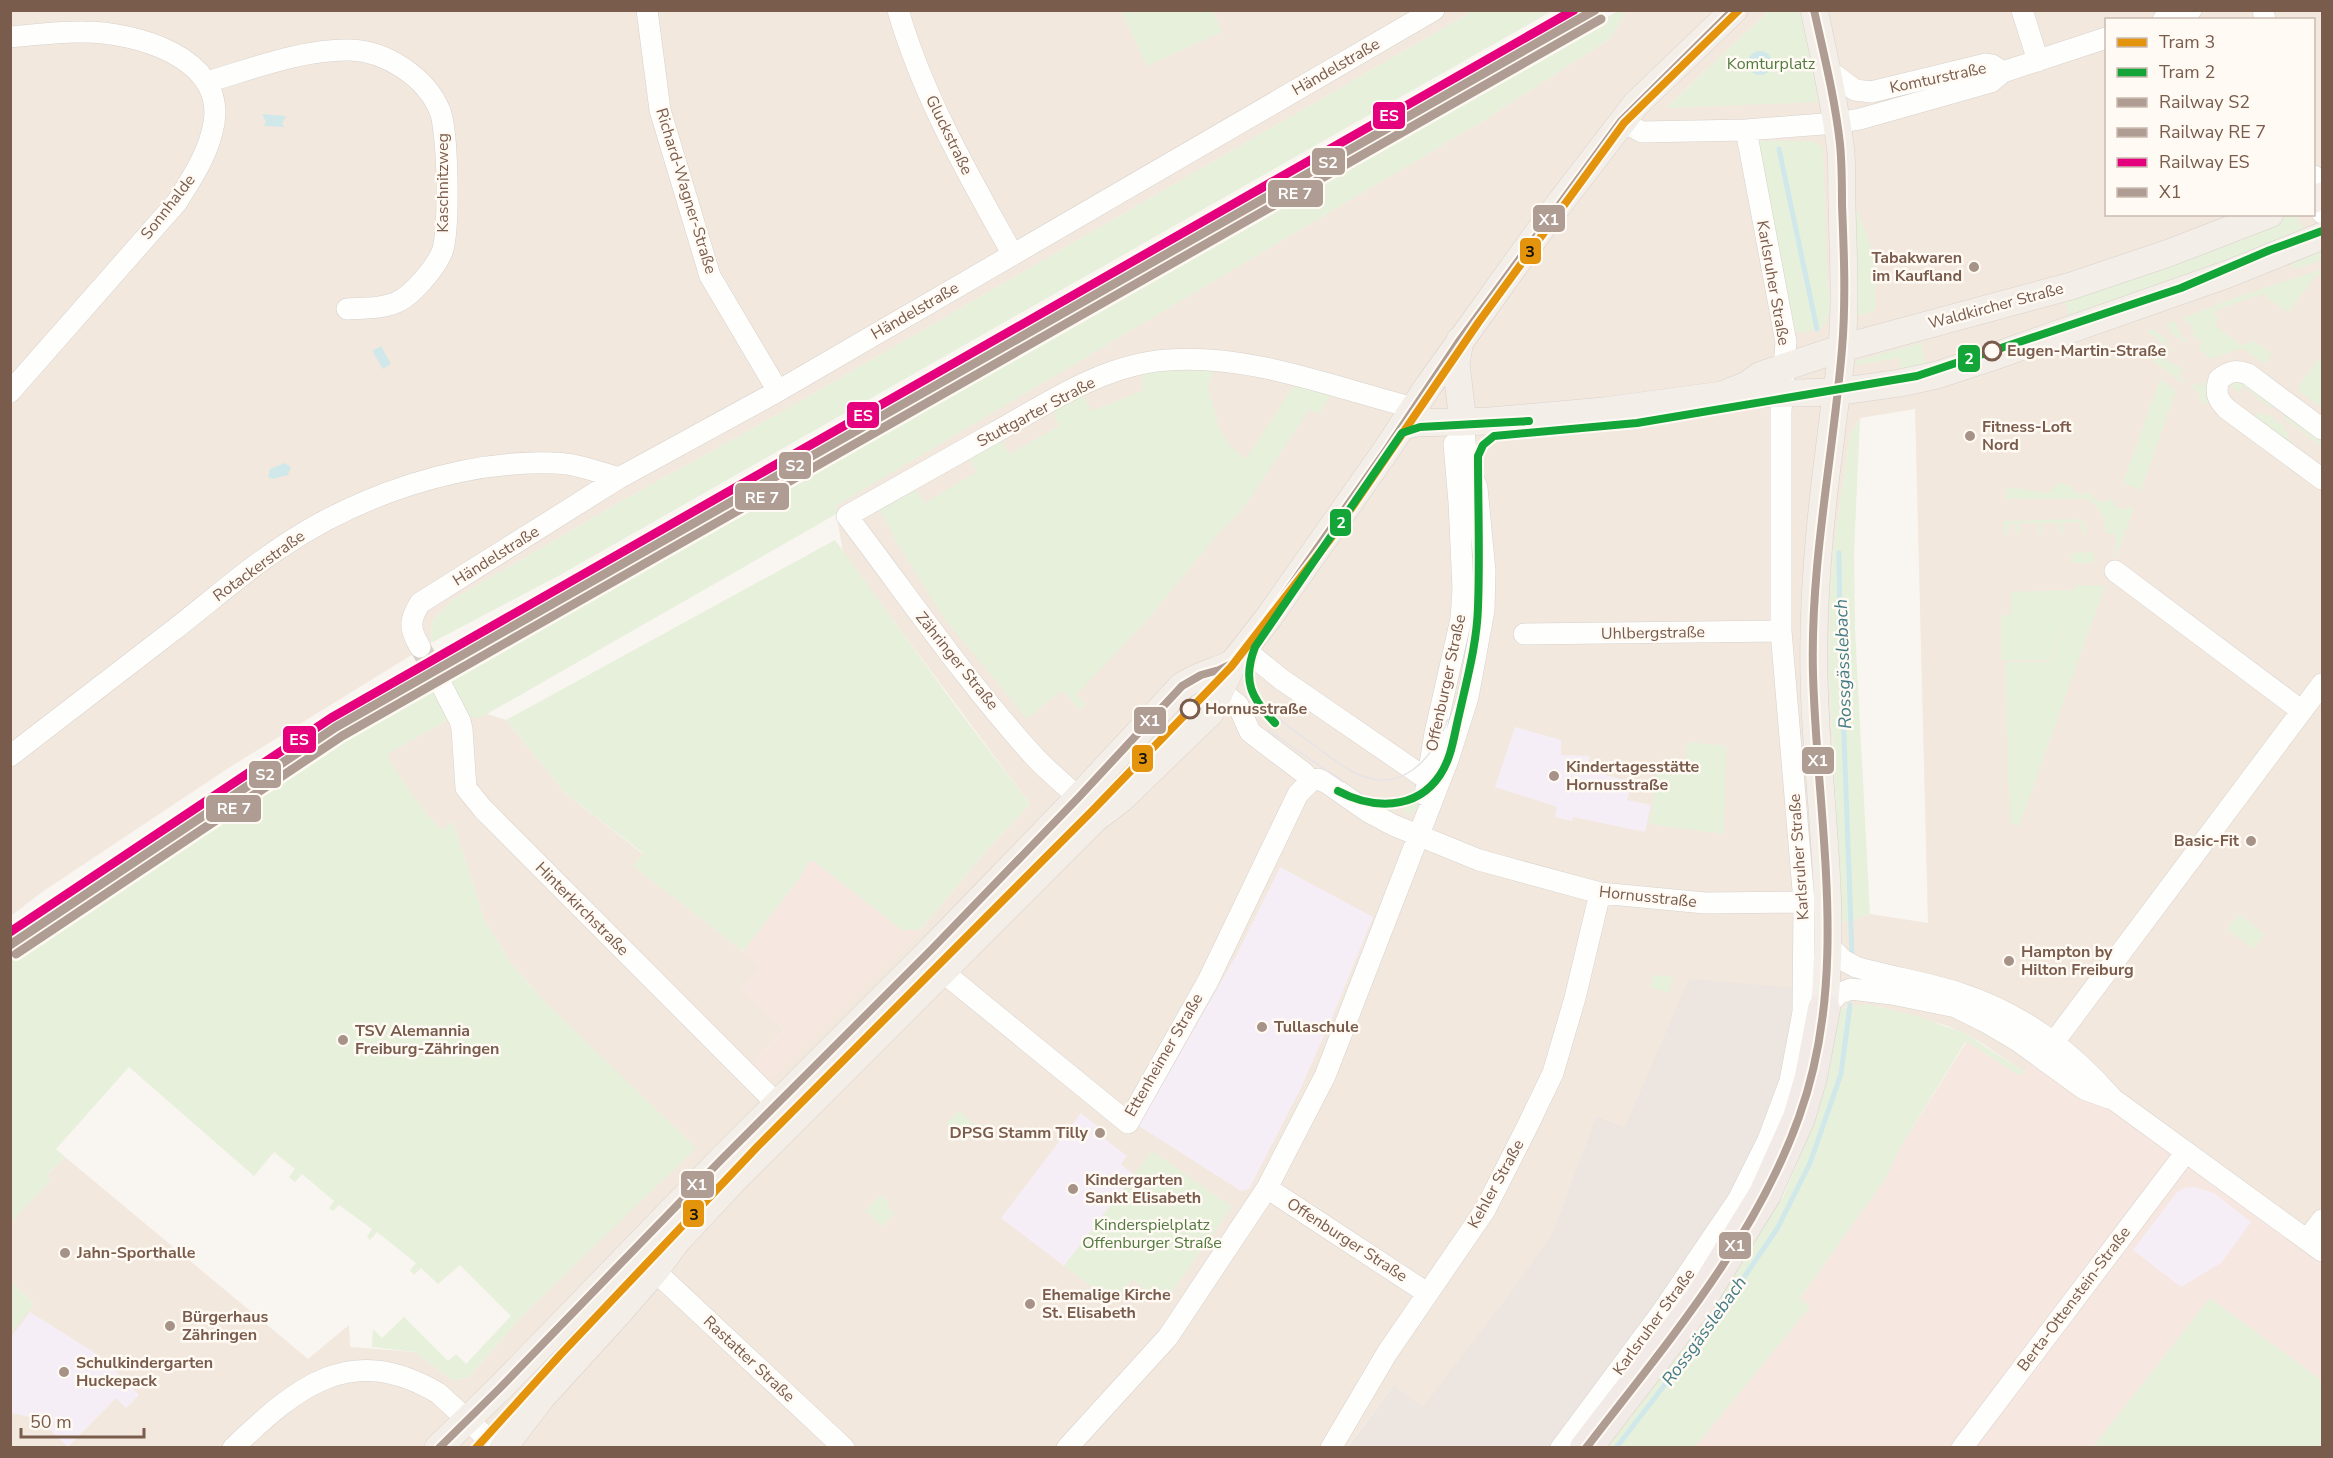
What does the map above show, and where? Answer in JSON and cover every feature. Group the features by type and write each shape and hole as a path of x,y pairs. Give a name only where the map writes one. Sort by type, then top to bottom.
{"highway":[{"path":"1586,1448 1700,1300 1765,1194 1799,1118 1811,1077 1824,1009"}],"main road":[{"path":"1432,420 1460,340 1621,121 1734,10"},
{"path":"1814,10 1828,70 1840,146 1845,268 1842,348 1815,599 1813,673 1824,828 1829,946 1824,1009"},
{"name":"Waldkircher Straße","path":"1722,395 1747,385 1761,375 1784,367 1842,348 2071,285 2166,254 2265,216"},
{"name":"Waldkircher Straße","path":"1432,420 1604,411 1722,395 1836,392 1928,377 1995,356 2217,278 2322,236"},
{"path":"503,1448 541,1398 655,1271 676,1242 732,1182 1096,818 1121,799 1210,713 1220,690 1219,670 1238,656 1275,608 1432,420 1456,364 1460,340"},
{"path":"438,1448 778,1105 1079,797 1182,687 1220,690"}],"street":[{"name":"Richard-Wagner-Straße","path":"647,10 660,110 710,276 778,391"},
{"name":"Gluckstraße","path":"898,10 931,100 972,182 1013,255"},
{"name":"Händelstraße","path":"420,647 411,625 412,616 420,603 619,478 778,391 1434,10"},
{"path":"2022,10 2038,62"},
{"path":"2169,18 2191,10"},
{"path":"10,37 83,32 109,33 141,40 173,53 193,66 207,82"},
{"name":"Komturstraße","path":"1836,123 1991,82 2003,72 2105,38"},
{"name":"Kaschnitzweg","path":"207,82 317,53 351,50 386,58 416,78 429,93 440,111 446,135 443,251 429,274 399,302 380,307 347,309"},
{"name":"Komturstraße","path":"1828,70 1855,90 1871,92 1986,64 2003,72"},
{"name":"Sonnhalde","path":"10,392 177,202 198,170 214,123 215,102 207,82"},
{"name":"Komturstraße","path":"1871,92 1868,100 1877,114"},
{"path":"1621,121 1642,132 1746,130 1836,123"},
{"name":"Karlsruher Straße","path":"1561,1448 1662,1312 1741,1195 1768,1140 1790,1081 1803,1012 1804,902 1781,631 1781,395 1786,342 1746,130"},
{"name":"Stuttgarter Straße","path":"848,516 1076,386 1132,366 1167,360 1241,364 1292,374 1432,420"},
{"path":"2322,429 2248,374 2239,370 2230,372 2219,379 2215,391 2227,409 2322,479"},
{"name":"Offenburger Straße","path":"1067,1448 1168,1337 1267,1188 1325,1076 1418,834 1432,783 1463,716 1490,630 1476,484 1467,460 1432,420"},
{"name":"Offenburger Straße","path":"1432,420 1459,502 1463,589 1461,619 1437,725 1432,783"},
{"name":"Rotackerstraße","path":"10,756 279,548 330,518 369,500 436,478 523,463 555,463 619,478"},
{"name":"Zähringer Straße","path":"848,516 933,633 1032,754 1060,783 1079,797 1096,818"},
{"path":"2115,571 2302,711"},
{"name":"Uhlbergstraße","path":"1524,634 1781,631"},
{"path":"1238,656 1281,679 1432,783"},
{"name":"Hinterkirchstraße","path":"441,684 462,729 466,788 483,809 778,1105"},
{"path":"2048,1051 2322,684"},
{"name":"Hornusstraße","path":"1220,690 1250,732 1311,780 1318,779 1327,783 1377,816 1488,863 1600,893 1705,903 1804,902"},
{"name":"Ettenheimer Straße","path":"943,972 1128,1123 1208,981 1298,794 1311,780"},
{"name":"Kehler Straße","path":"1331,1448 1387,1353 1485,1210 1553,1073 1575,998 1600,893"},
{"path":"1829,946 1856,967 1958,993 2018,1017 2084,1089 2113,1099 2315,1246 2322,1220"},
{"path":"1824,1009 1838,994 1851,989 1928,1001 1956,1007 2048,1051"},
{"name":"Berta-Ottenstein-Straße","path":"1962,1448 2186,1152"},
{"name":"Offenburger Straße","path":"1267,1188 1427,1293"},
{"name":"Rastatter Straße","path":"655,1271 838,1446"},
{"path":"233,1448 280,1404 303,1388 336,1376 362,1371 386,1371 438,1393 498,1448"}],"shaded area":[{"path":"11,11 1473,11 780,413 622,501 452,600 432,622 431,643 230,767 42,892 11,916"},
{"path":"1626,11 1769,11 1667,107 1822,97 1800,11 2322,11 2322,1247 2193,1151 2046,1034 2025,1072 1980,1042 1948,1026 1876,1006 1847,1006 1625,1127 1596,1116 1551,1236 1506,1298 1423,1408 1394,1385 1347,1447 11,1447 10,1334 34,1304 11,1281 11,1212 65,1157 308,1359 349,1325 350,1347 415,1352 452,1380 468,1378 522,1316 695,1148 547,1004 512,965 484,919 453,822 441,830 399,779 386,754 448,720 431,686 447,678 478,718 487,714 506,720 565,793 643,854 634,866 743,951 761,968 741,989 784,1030 739,1077 920,930 987,850 1030,804 843,553 835,506 1483,121 1611,38","holes":["1757,142 1827,277 1831,309 1802,333 1795,330","1915,409 1928,923 1870,914 1842,923 1829,675 1830,593 1834,545 1850,435 1860,418"]},
{"name":"Kindertagesstätte Hornusstraße","path":"1515,727 1561,740 1561,755 1590,756 1587,770 1632,782 1627,800 1651,805 1645,832 1573,817 1572,821 1555,817 1557,807 1495,787"},
{"path":"811,859 902,930 920,930 755,1095 739,1077 784,1030 741,989 760,968 743,951 798,880"},
{"name":"Tullaschule","path":"1280,867 1373,917 1300,1090 1249,1189 1241,1191 1139,1126 1237,954"},
{"path":"1689,979 1809,989 1782,1127 1574,1447 1347,1448 1394,1385 1423,1407 1506,1298 1551,1236 1596,1116 1625,1127"},
{"path":"2046,1034 2193,1151 2322,1247 2322,1381 2210,1298 2093,1447 1693,1448 1885,1179 1901,1146 1967,1041 2022,1075"},
{"name":"Kindergarten Sankt Elisabeth","path":"1081,1113 1108,1134 1104,1138 1127,1156 1121,1164 1134,1175 1064,1266 1001,1218"},
{"path":"2194,1187 2214,1193 2251,1222 2221,1263 2181,1287 2133,1250 2177,1192"},
{"name":"Schulkindergarten Huckepack","path":"30,1312 100,1356 139,1395 126,1408 116,1398 68,1447 39,1419 11,1413 11,1337"}],"green space":[{"path":"1121,11 1213,11 1222,32 1147,66"},
{"path":"1473,11 1552,11 560,575 431,643 432,622 452,600 622,501 780,413"},
{"path":"1618,11 1626,11 1611,38 1483,121 836,506 838,513 487,714 478,718 468,715 447,678 811,468"},
{"name":"Komturplatz","path":"1769,11 1800,11 1822,97 1818,102 1666,108"},
{"path":"1757,141 1812,141 1823,146 1827,277 1831,309 1824,326 1802,333 1795,330"},
{"path":"1855,210 1857,210 1873,251 1876,307 1873,312 1853,317"},
{"path":"2283,216 2297,216 2305,233 2072,325 2063,296"},
{"path":"2322,249 2322,260 2295,269 2292,267 2291,262"},
{"path":"2322,269 2322,277 2317,274 2288,313 2262,294 2214,311 2218,319 2215,326 2241,345 2255,341 2272,354 2264,364 2242,348 2211,359 2198,349 2202,342 2193,336 2195,332 2191,329 2192,326 2182,318 2229,300"},
{"path":"2174,321 2181,332 2180,335 2189,341 2187,343 2168,331 2170,328 2165,324"},
{"path":"2153,329 2168,340 2165,344 2174,352 2146,331"},
{"path":"1921,343 1929,373 1902,371 1899,358 1850,366 1852,362"},
{"path":"2322,354 2322,408 2297,389"},
{"path":"2157,355 2183,369 2179,376 2185,380 2183,383 2153,361"},
{"path":"1140,370 1214,371 1208,386 1219,428 1230,446 1246,459 1295,384 1332,393 1319,414 1309,410 1242,510 1217,535 1149,618 1076,695 1086,704 1080,710 1062,690 1027,719 944,618 897,543 879,508 917,490 925,503 977,472 967,456 1000,438 1009,454 1059,426 1052,409 1082,391 1091,411 1144,390"},
{"path":"2237,378 2276,401 2271,408 2243,386 2239,392 2227,383"},
{"path":"2160,379 2176,391 2141,490 2123,483"},
{"path":"2204,381 2207,383 2208,402 2206,405 2198,399 2200,395 2192,386 2194,383 2200,387"},
{"path":"2286,407 2322,435 2322,447 2284,418 2285,415 2282,412"},
{"path":"2258,412 2261,416 2266,413 2285,427 2283,429 2289,434 2288,439 2295,445 2292,449 2249,416 2251,413 2255,416"},
{"path":"1860,418 1854,552 1855,630 1870,914 1842,923 1829,675 1830,593 1834,545 1850,435"},
{"path":"2061,482 2073,487 2072,491 2084,495 2086,491 2093,494 2092,498 2104,503 2106,499 2114,501 2113,505 2125,510 2127,506 2134,509 2115,558 2110,555 2115,555 2116,535 2106,533 2101,513 2086,499 2005,499 2008,487 2048,493"},
{"path":"2081,519 2086,526 2086,534 2082,534 2081,522 2062,523 2063,534 2060,534 2059,523 2041,523 2041,535 2038,535 2037,523 2019,523 2019,535 2015,534 2015,524 2008,525 2008,535 2004,535 2004,521"},
{"path":"835,540 959,711 1030,804 987,850 920,930 902,930 811,859 798,880 743,951 633,866 643,853 565,793 506,720"},
{"path":"2094,552 2094,563 2071,563 2071,553"},
{"path":"2077,585 2105,586 2019,826 2010,823 2005,662 2048,662 2053,658 2067,615 2051,658 2048,660 2001,660 2001,615 2011,615 2011,592 2075,590"},
{"name":"TSV Alemannia Freiburg-Zähringen","path":"431,686 448,720 387,754 393,765 412,794 441,830 453,822 484,919 512,965 547,1004 696,1148 522,1316 468,1378 452,1380 415,1352 372,1347 373,1329 382,1338 404,1317 448,1361 456,1354 466,1364 511,1316 460,1265 438,1284 421,1268 414,1275 410,1270 416,1263 377,1232 370,1240 367,1237 372,1229 339,1205 333,1211 329,1208 334,1201 302,1174 295,1182 289,1177 295,1169 274,1152 254,1176 129,1067 56,1149 65,1157 47,1175 51,1180 11,1222 11,954 142,866"},
{"path":"1687,742 1726,746 1724,834 1649,824 1659,767 1686,770"},
{"path":"1415,790 1421,798 1416,809 1408,815 1404,811 1401,796"},
{"path":"1359,794 1391,798 1394,812 1392,816"},
{"path":"2239,914 2265,934 2254,949 2227,929"},
{"path":"1653,975 1673,977 1669,993 1650,987"},
{"path":"1866,1004 1916,1016 1964,1033 2025,1072 2022,1075 2015,1073 1966,1041 1901,1146 1885,1179 1800,1298 1810,1307 1695,1447 1598,1448 1730,1275 1784,1195 1818,1113 1839,1009"},
{"path":"960,1110 977,1128 965,1141 946,1123"},
{"name":"Kinderspielplatz Offenburger Straße","path":"1152,1151 1232,1207 1164,1303 1132,1280 1115,1303 1064,1266"},
{"path":"881,1195 889,1202 886,1206 895,1213 882,1226 865,1211"},
{"path":"11,1281 34,1304 11,1334"},
{"path":"2210,1298 2322,1381 2322,1447 2093,1447"}],"water":[{"path":"1760,51 1765,52 1771,58 1771,68 1765,74 1760,75 1755,74 1749,68 1748,63 1749,58 1755,52"},
{"path":"262,114 286,116 282,124 285,127 264,126 266,122"},
{"path":"381,346 391,364 383,369 372,351"},
{"path":"285,463 291,467 288,475 273,479 268,477 270,469"}],"waterway":[{"name":"Rossgässlebach","path":"1779,149 1817,329"},
{"name":"Rossgässlebach","path":"1839,553 1852,955"},
{"name":"Rossgässlebach","path":"1616,1448 1714,1321 1777,1229 1810,1163 1841,1074 1850,1005"}],"tunnel":[{"path":"420,647 441,684"}],"tram line":[{"name":"3","path":"476,1448 561,1354 758,1146 1092,811 1231,667 1331,538 1478,323 1624,123 1739,10"},
{"name":"2","path":"1338,791 1365,801 1379,803 1406,801 1430,787 1440,775 1447,761 1474,648 1477,621 1478,456 1483,445 1494,436 1637,423 1917,376 2181,288 2270,250 2322,231"},
{"name":"2","path":"1275,723 1260,705 1251,688 1249,670 1255,647 1402,433 1420,427 1529,421"},
{"path":"1402,434 1411,429 1490,426"},
{"path":"1276,598 1261,625 1251,655 1250,665 1254,686 1259,697 1274,714 1337,762 1355,773 1372,779 1387,780 1401,776 1414,769 1434,747 1448,719"},
{"path":"1268,730 1343,782"}],"rail line":[{"name":"ES","path":"10,932 331,718 1574,10"},
{"name":"S2","path":"10,945 336,727 1595,10"}],"transit line":[{"name":"X1","path":"439,1448 931,950 1079,797 1182,686 1201,675 1233,663 1269,617 1460,340 1621,121 1733,10"},
{"name":"X1","path":"1586,1448 1677,1331 1733,1249 1758,1207 1799,1117 1815,1063 1824,1008 1827,897 1813,674 1813,633 1818,552 1842,349 1844,277 1840,144 1814,10"},
{"path":"16,954 342,736 1601,19"}],"place":[{"name":"Tabakwaren im Kaufland","path":"1974,267"},
{"name":"Eugen-Martin-Straße","path":"1992,351"},
{"name":"Fitness-Loft Nord","path":"1970,436"},
{"name":"Hornusstraße","path":"1190,709"},
{"name":"Kindertagesstätte Hornusstraße","path":"1554,776"},
{"name":"Basic-Fit","path":"2251,841"},
{"name":"Hampton by Hilton Freiburg","path":"2009,961"},
{"name":"Tullaschule","path":"1262,1027"},
{"name":"TSV Alemannia Freiburg-Zähringen","path":"343,1040"},
{"name":"DPSG Stamm Tilly","path":"1100,1133"},
{"name":"Kindergarten Sankt Elisabeth","path":"1073,1189"},
{"name":"Jahn-Sporthalle","path":"65,1253"},
{"name":"Ehemalige Kirche St. Elisabeth","path":"1030,1304"},
{"name":"Bürgerhaus Zähringen","path":"170,1326"},
{"name":"Schulkindergarten Huckepack","path":"64,1372"}]}
